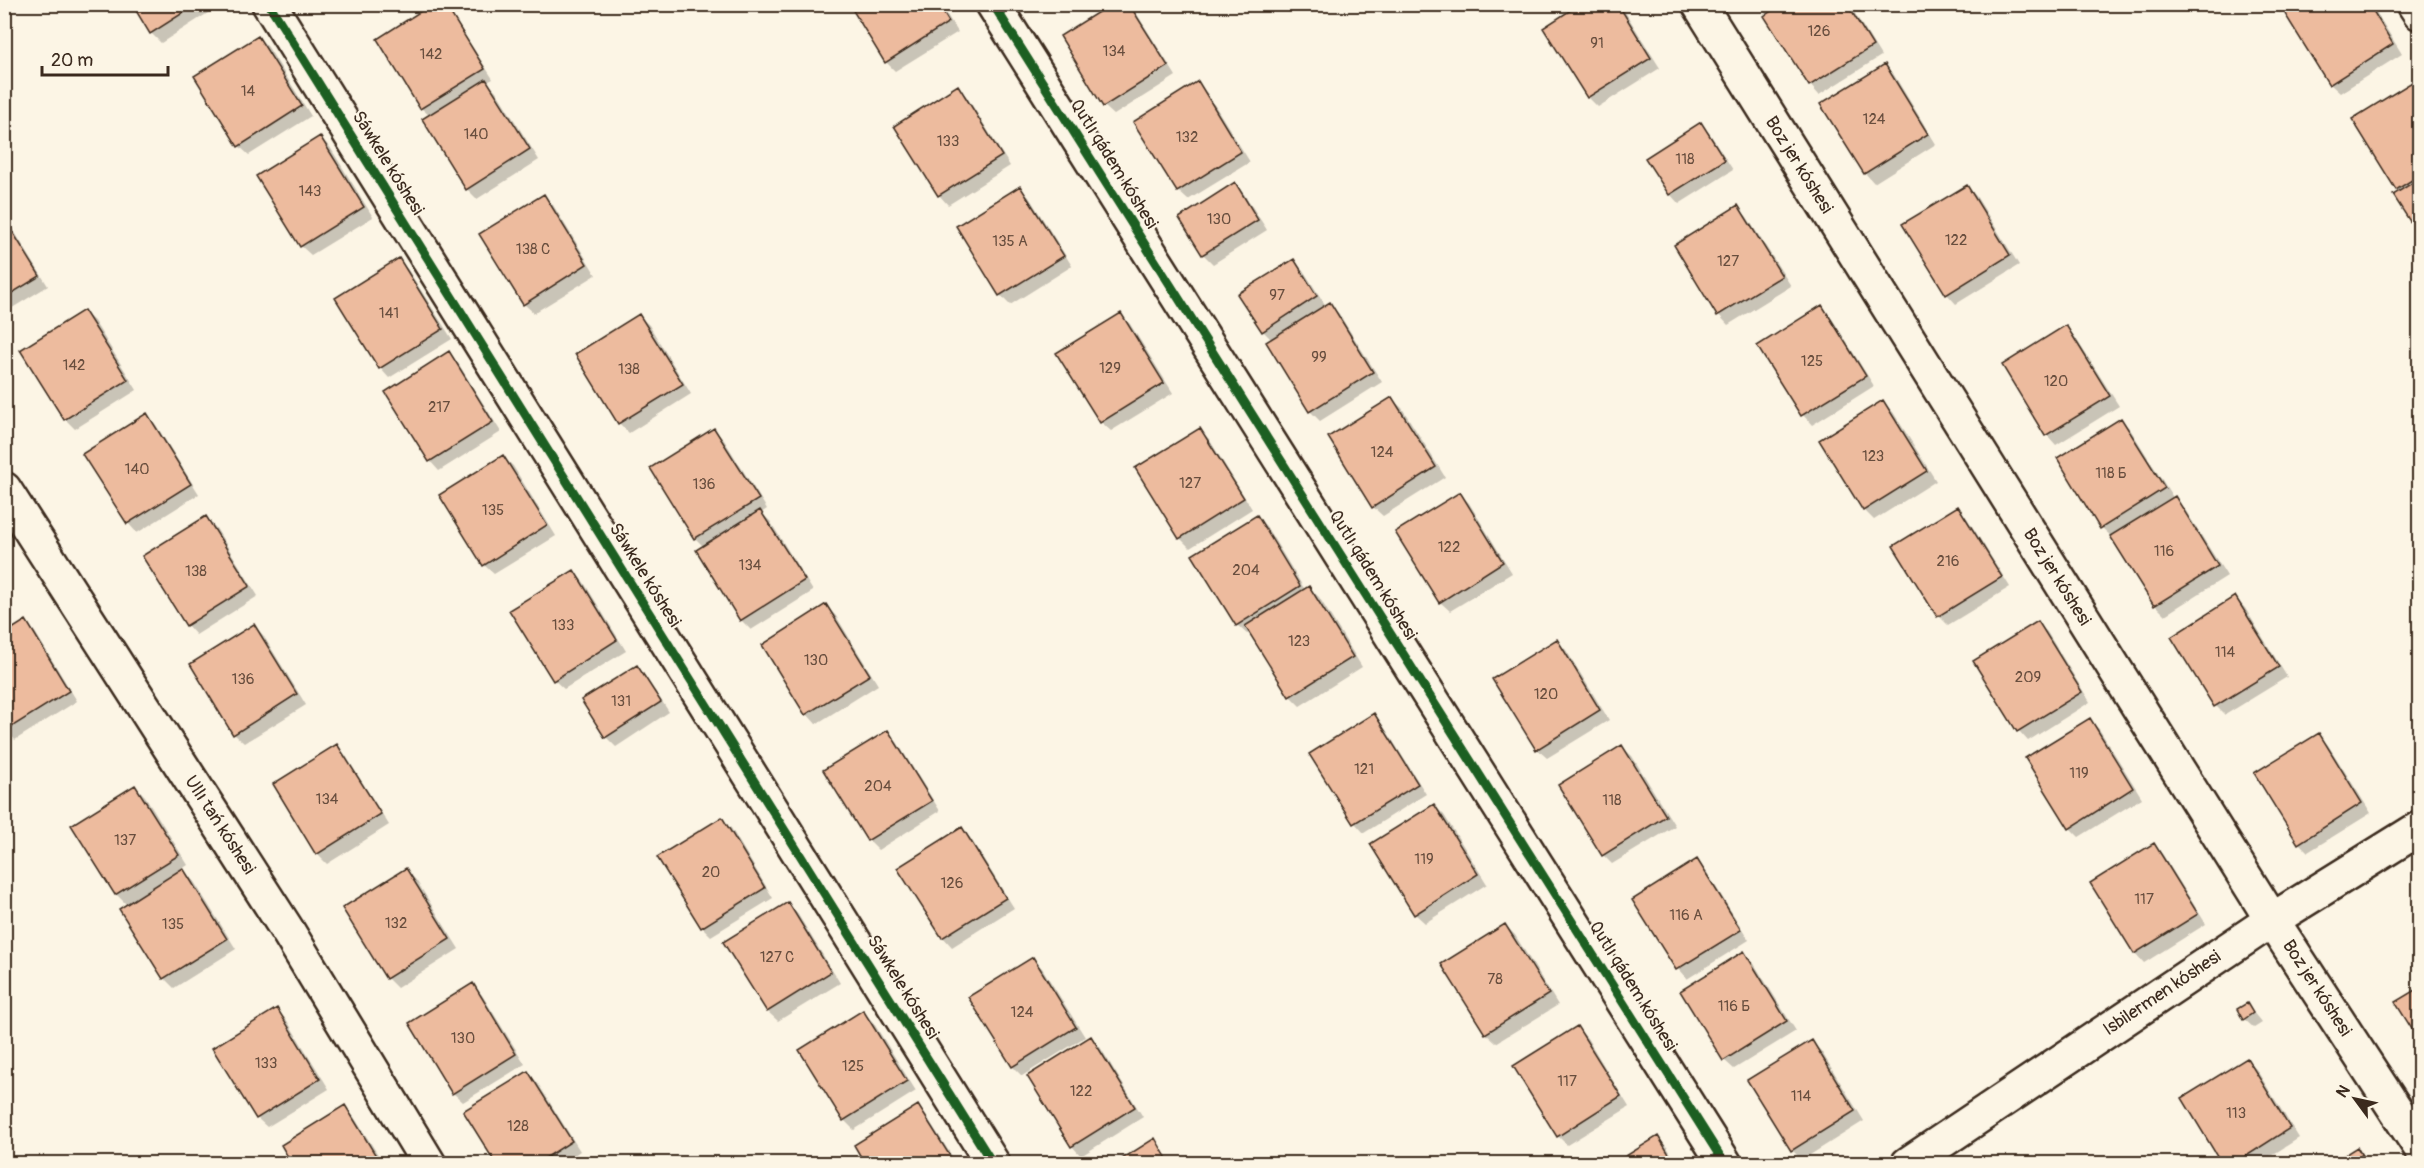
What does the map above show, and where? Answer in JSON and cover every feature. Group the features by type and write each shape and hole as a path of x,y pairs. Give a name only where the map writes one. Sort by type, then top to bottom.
{"street":[{"name":"Sáwkele kóshesi","path":"269,4 993,1164"},
{"name":"Qutlı qádem kóshesi","path":"993,4 1725,1164"},
{"name":"Boz jer kóshesi","path":"1699,4 2272,920 2420,1147"},
{"path":"2414,4 2420,13"},
{"name":"Ullı tań kóshesi","path":"4,489 289,933 429,1164"},
{"name":"Isbilermen kóshesi","path":"1908,1164 2272,920 2420,828"}],"building":[{"path":"132,4 197,4 150,34"},
{"path":"432,4 445,4 485,69 420,109 377,39"},
{"path":"849,4 938,4 949,22 885,63"},
{"path":"1111,4 1129,4 1168,66 1103,107 1060,36"},
{"path":"1580,4 1618,4 1651,58 1587,98 1543,28"},
{"path":"1782,4 1847,4 1873,46 1809,86 1764,16"},
{"path":"2300,4 2369,4 2393,44 2329,85 2285,14"},
{"path":"258,36 302,106 238,147 194,76"},
{"path":"1885,64 1928,134 1864,174 1820,104"},
{"path":"486,79 530,149 466,190 422,119"},
{"path":"2417,79 2420,83 2420,175 2396,190 2352,119"},
{"path":"1198,81 1241,152 1177,192 1133,122"},
{"path":"958,85 1002,156 938,196 894,126"},
{"path":"1701,122 1725,160 1669,195 1645,158"},
{"path":"320,136 364,207 300,247 256,176"},
{"path":"2420,178 2420,237 2393,195"},
{"path":"1235,182 1258,220 1202,255 1179,218"},
{"path":"1967,185 2010,255 1946,295 1902,224"},
{"path":"1020,186 1064,256 999,296 956,226"},
{"path":"544,194 587,264 523,305 479,234"},
{"path":"1738,205 1782,276 1717,316 1674,245"},
{"path":"4,218 40,276 4,298"},
{"path":"399,258 443,329 379,369 335,298"},
{"path":"1294,259 1317,296 1262,332 1237,294"},
{"path":"1330,302 1373,372 1309,412 1266,342"},
{"path":"1822,305 1866,376 1801,416 1757,346"},
{"path":"84,310 128,380 64,420 20,350"},
{"path":"1121,313 1164,383 1100,423 1056,353"},
{"path":"639,314 683,384 618,424 575,354"},
{"path":"2066,325 2110,396 2045,436 2002,365"},
{"path":"449,351 493,422 429,462 385,392"},
{"path":"1392,397 1436,467 1372,508 1328,437"},
{"path":"1883,400 1927,471 1863,511 1819,440"},
{"path":"147,413 191,484 127,524 82,454"},
{"path":"2121,418 2165,488 2100,529 2057,458"},
{"path":"714,428 759,499 694,539 650,468"},
{"path":"1200,428 1244,498 1179,539 1135,468"},
{"path":"503,455 547,525 483,566 439,495"},
{"path":"1460,492 1503,562 1439,603 1395,532"},
{"path":"2175,496 2218,566 2154,606 2110,536"},
{"path":"1958,506 2002,577 1937,617 1893,546"},
{"path":"760,510 805,580 740,621 696,550"},
{"path":"1257,515 1300,586 1236,626 1192,555"},
{"path":"206,516 250,586 186,626 142,556"},
{"path":"574,570 617,640 553,681 509,610"},
{"path":"1309,586 1353,657 1289,697 1245,626"},
{"path":"2235,596 2279,667 2214,707 2171,637"},
{"path":"826,604 870,675 805,715 762,645"},
{"path":"26,620 69,691 5,731 4,634"},
{"path":"2038,621 2082,692 2017,732 1973,661"},
{"path":"254,624 297,694 233,735 190,664"},
{"path":"1557,639 1600,710 1536,750 1492,679"},
{"path":"637,665 661,702 605,738 581,700"},
{"path":"1374,713 1418,784 1353,824 1309,754"},
{"path":"2090,718 2133,788 2069,829 2025,758"},
{"path":"888,730 932,801 867,841 823,770"},
{"path":"2319,733 2362,803 2298,844 2254,773"},
{"path":"337,744 381,814 316,855 273,784"},
{"path":"1622,745 1666,816 1602,856 1558,785"},
{"path":"135,785 179,855 115,895 71,825"},
{"path":"1434,804 1478,874 1414,915 1370,844"},
{"path":"722,817 765,888 701,928 657,857"},
{"path":"962,827 1006,898 942,938 897,868"},
{"path":"2154,843 2198,914 2134,954 2090,883"},
{"path":"1697,859 1741,930 1676,970 1632,900"},
{"path":"183,868 227,939 163,979 119,909"},
{"path":"406,868 450,939 386,979 342,908"},
{"path":"788,902 831,972 767,1012 723,942"},
{"path":"1505,924 1549,994 1485,1034 1441,964"},
{"path":"1744,951 1787,1021 1723,1061 1680,991"},
{"path":"1033,957 1076,1027 1012,1067 968,997"},
{"path":"473,983 516,1054 452,1094 409,1023"},
{"path":"2420,987 2420,1042 2395,1002"},
{"path":"2247,1003 2253,1013 2243,1020 2237,1009"},
{"path":"277,1008 320,1079 256,1119 212,1048"},
{"path":"863,1010 907,1081 843,1121 799,1050"},
{"path":"1577,1026 1621,1096 1557,1137 1513,1066"},
{"path":"1091,1036 1135,1107 1071,1147 1027,1076"},
{"path":"1812,1040 1855,1111 1791,1151 1747,1080"},
{"path":"2247,1058 2290,1128 2234,1164 2222,1164 2182,1098"},
{"path":"528,1071 572,1141 536,1164 496,1164 463,1111"},
{"path":"345,1105 381,1164 292,1164 281,1145"},
{"path":"918,1105 955,1164 865,1164 854,1145"},
{"path":"1658,1136 1675,1164 1613,1164"},
{"path":"1155,1138 1170,1164 1114,1164"},
{"path":"2357,1147 2367,1164 2330,1164"}],"cycle path":[{"path":"269,4 993,1164"},
{"path":"993,4 1725,1164"}]}
